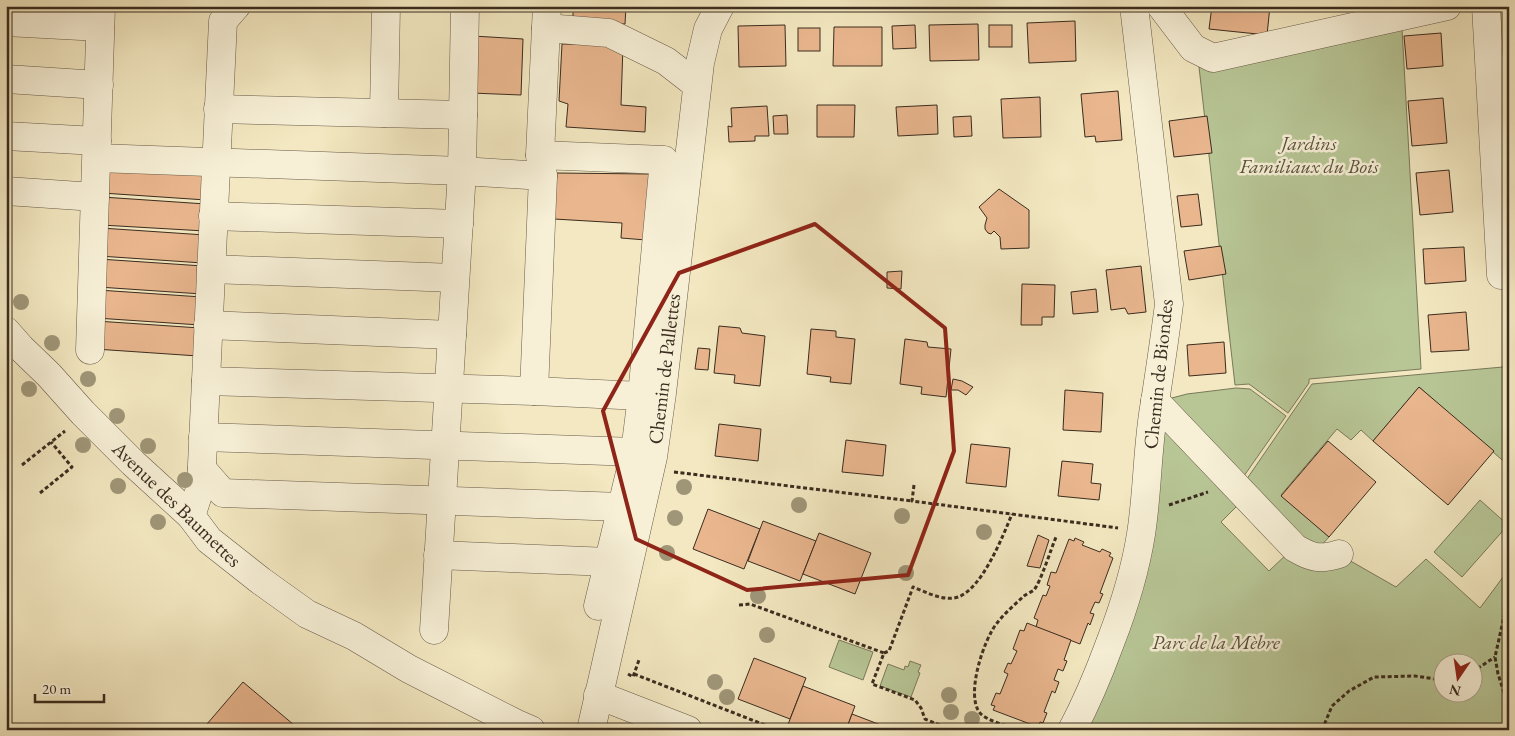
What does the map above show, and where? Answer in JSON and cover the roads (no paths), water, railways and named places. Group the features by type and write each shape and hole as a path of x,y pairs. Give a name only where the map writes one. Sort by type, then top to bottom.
{"street":[{"path":"191,516 201,486 223,22 236,6"},
{"path":"384,113 386,6"},
{"path":"434,630 462,171 465,6"},
{"name":"Chemin de Pallettes","path":"591,730 643,461 662,393 676,161 697,85 708,29 720,6"},
{"name":"Chemin de Biondes","path":"1072,730 1096,680 1125,604 1137,560 1155,401 1164,350 1169,304 1134,6"},
{"path":"1161,6 1193,48 1213,58 1448,6"},
{"path":"1486,6 1501,275 1509,273"},
{"path":"6,22 100,17 90,350"},
{"path":"534,391 546,17 609,33 666,61 697,85"},
{"path":"6,79 99,85"},
{"path":"218,109 463,115"},
{"path":"6,136 97,150 216,162 462,171 676,161 642,396 643,461 622,507 598,606"},
{"path":"6,191 96,197"},
{"path":"213,216 459,224"},
{"path":"211,269 455,278"},
{"path":"208,325 452,335"},
{"name":"Avenue des Baumettes","path":"6,332 133,463 191,516 209,540 261,581 307,614 354,636 409,669 531,730"},
{"path":"206,381 642,396"},
{"path":"1155,401 1295,548 1310,556 1330,557 1339,554"},
{"path":"203,436 445,445 643,461"},
{"path":"202,469 223,493 622,507"},
{"path":"438,555 609,562"},
{"path":"598,695 688,730"}],"park label":[{"name":"Jardins Familiaux du Bois","path":"1309,154"},
{"name":"Parc de la Mèbre","path":"1216,642"}]}
